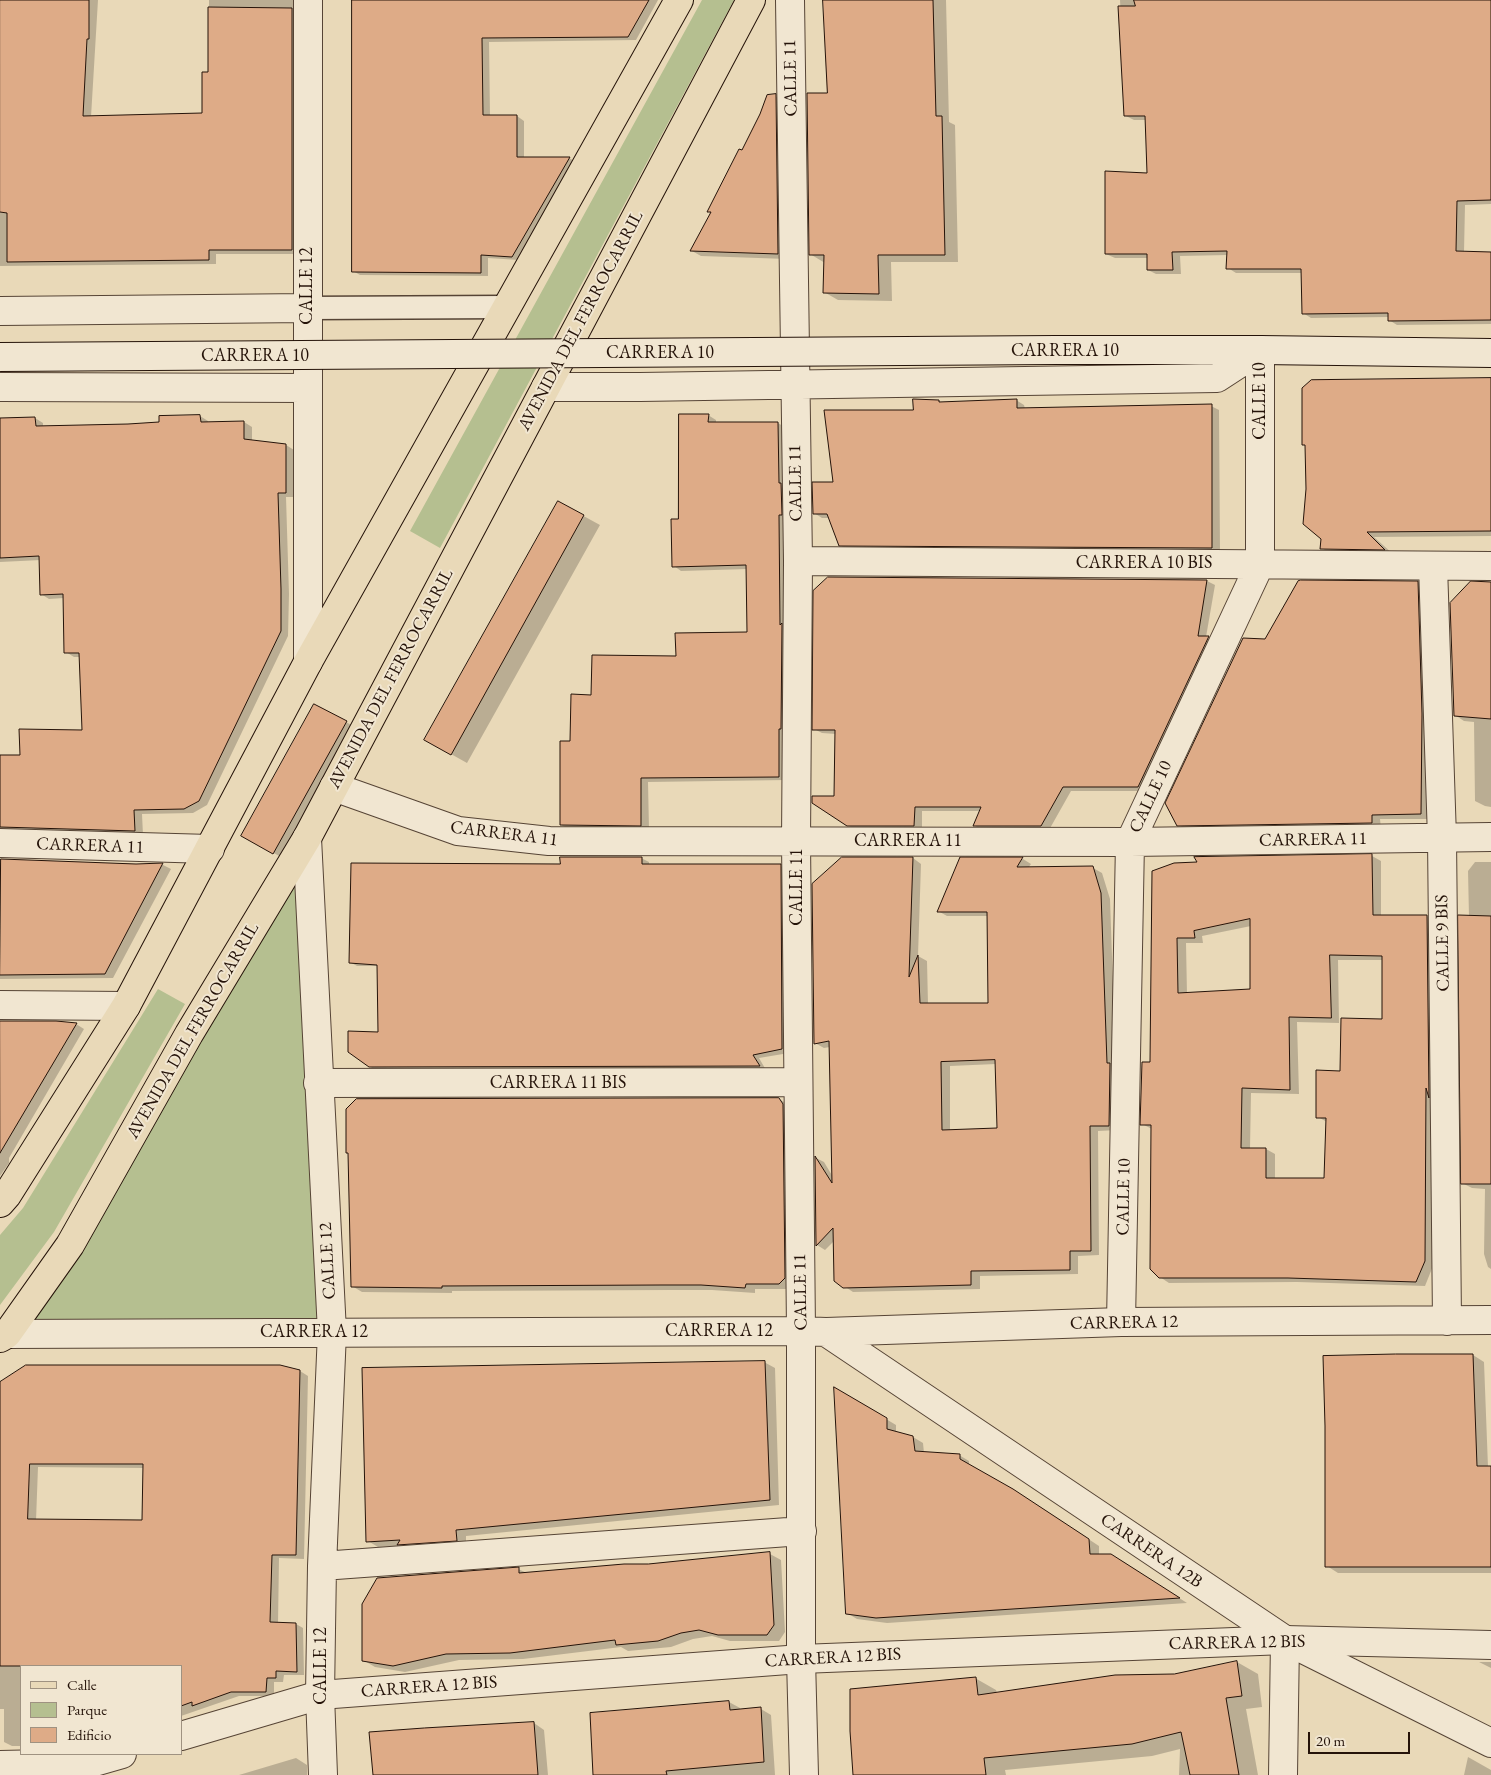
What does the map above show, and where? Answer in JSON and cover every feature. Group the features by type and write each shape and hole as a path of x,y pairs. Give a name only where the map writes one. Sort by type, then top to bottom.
{"main road":[{"path":"0,1203 7,1195 126,1006 308,662 679,0"},
{"name":"AVENIDA DEL FERROCARRIL","path":"3,1336 70,1244 194,1027 307,838 751,0"}],"street":[{"name":"CALLE 12","path":"308,0 308,662"},
{"name":"CALLE 11","path":"790,0 798,561 796,841 798,1082 814,1332 802,1532 801,1659 804,1775"},
{"path":"0,311 507,307"},
{"name":"CARRERA 10","path":"0,358 1056,350 1260,350 1491,354"},
{"name":"CARRERA 10","path":"546,387 1217,378 1260,350"},
{"name":"CALLE 10","path":"1121,1322 1130,842 1260,564 1260,350"},
{"name":"CARRERA 10","path":"0,387 308,388"},
{"name":"CARRERA 10 BIS","path":"798,561 1491,566"},
{"name":"CALLE 9 BIS","path":"1433,566 1442,838 1447,1321"},
{"name":"CARRERA 11","path":"334,787 458,832 550,841 1130,842 1491,837"},
{"name":"CALLE 12","path":"307,838 332,1332 322,1566 320,1696 323,1775"},
{"name":"CARRERA 11","path":"0,843 210,849"},
{"path":"0,1005 126,1006"},
{"name":"CARRERA 11 BIS","path":"318,1083 798,1082"},
{"name":"CARRERA 12","path":"3,1336 332,1332 814,1332 1121,1322 1491,1320"},
{"name":"CARRERA 12B","path":"814,1332 1285,1640 1491,1743"},
{"path":"322,1566 802,1532"},
{"path":"1283,1775 1285,1640"},
{"name":"CARRERA 12 BIS","path":"182,1736 320,1696 801,1659 1285,1640 1491,1645"},
{"path":"0,1765 91,1763 119,1755"}],"green space":[{"path":"702,0 734,0 440,548 410,531"},
{"path":"307,838 332,1332 7,1334"},
{"path":"158,989 185,1004 54,1232 0,1305 0,1235 23,1208"}],"building":[{"path":"0,0 89,0 89,39 87,39 83,116 202,113 202,72 208,72 208,7 292,8 292,250 209,250 209,260 7,262 7,213 0,212"},
{"path":"352,0 649,0 628,37 482,38 483,115 517,115 517,157 570,157 512,257 481,255 481,273 352,272"},
{"path":"823,0 933,0 936,116 942,116 945,255 878,255 879,294 823,293 824,255 809,255 807,93 827,93"},
{"path":"1134,0 1491,0 1491,200 1457,201 1456,251 1491,252 1491,320 1388,321 1388,313 1302,314 1301,269 1226,269 1227,251 1172,252 1173,270 1147,270 1147,254 1105,254 1105,171 1147,173 1145,116 1124,116 1118,6 1135,6"},
{"path":"776,94 778,254 690,251 711,212 707,212 739,149 742,150 760,114 767,95"},
{"path":"1491,378 1491,531 1367,532 1385,550 1320,549 1321,539 1303,524 1306,489 1305,445 1302,445 1302,388 1311,380"},
{"path":"913,399 939,400 939,402 1017,399 1017,408 1212,404 1212,548 839,546 827,514 813,514 812,482 833,482 824,410 913,410"},
{"path":"679,414 709,414 708,422 778,422 779,483 781,483 782,515 779,515 780,625 782,623 779,777 641,778 641,826 560,825 560,741 570,741 571,694 591,695 592,655 676,656 675,633 747,632 746,565 672,567 671,519 678,519"},
{"path":"200,415 201,422 244,421 244,439 286,444 286,493 278,493 281,631 199,801 184,809 134,810 135,831 0,827 0,755 20,755 19,729 82,730 79,653 64,653 63,594 40,595 39,556 0,558 0,418 35,417 36,426 159,422 159,416"},
{"path":"558,501 584,515 451,755 424,740"},
{"path":"828,577 1207,580 1198,636 1209,636 1138,787 1063,787 1041,826 973,826 981,807 915,807 914,826 847,826 812,803 812,796 834,796 835,730 812,730 813,591"},
{"path":"1298,581 1418,581 1422,714 1421,814 1372,815 1372,823 1177,826 1165,803 1243,638 1265,639"},
{"path":"1471,581 1491,582 1491,719 1454,716 1450,603"},
{"path":"314,704 347,721 273,854 241,836"},
{"path":"1372,854 1373,915 1427,915 1429,1098 1426,1088 1425,1261 1416,1282 1288,1278 1159,1278 1150,1269 1151,1125 1140,1125 1142,1062 1150,1062 1152,871 1174,863 1197,862 1194,857","holes":["1250,919 1250,989 1178,993 1177,938 1195,938 1194,931","1330,955 1382,956 1382,1019 1341,1018 1340,1071 1316,1070 1316,1118 1326,1118 1324,1178 1266,1178 1266,1148 1241,1148 1242,1088 1290,1090 1289,1017 1331,1018"]},
{"path":"560,857 642,857 642,864 781,864 782,1049 753,1055 760,1066 369,1067 348,1052 348,1031 378,1032 377,965 349,963 351,863 560,864"},
{"path":"842,857 913,857 909,977 918,955 920,1003 988,1003 987,912 937,912 960,857 1023,857 1017,867 1093,866 1101,893 1107,1063 1110,1063 1109,1126 1090,1126 1091,1251 1070,1251 1070,1270 971,1271 971,1285 843,1288 834,1281 833,1228 816,1246 815,1156 832,1183 829,1041 814,1044 812,884","holes":["995,1060 997,1128 942,1130 941,1062"]},
{"path":"1,859 136,864 163,863 105,974 0,975"},
{"path":"1458,915 1491,916 1491,1184 1461,1184"},
{"path":"0,1021 77,1023 0,1153"},
{"path":"779,1098 783,1104 785,1278 779,1284 746,1284 745,1288 701,1285 442,1286 442,1288 351,1287 346,1109 356,1099"},
{"path":"1473,1354 1477,1466 1491,1466 1491,1567 1325,1567 1323,1356"},
{"path":"765,1361 770,1500 456,1530 457,1541 397,1545 400,1540 366,1542 362,1368"},
{"path":"26,1365 280,1365 300,1370 296,1555 272,1555 270,1622 296,1623 297,1672 276,1671 276,1678 267,1678 266,1692 231,1692 192,1706 192,1702 182,1706 182,1665 0,1666 0,1382","holes":["30,1464 143,1464 142,1520 28,1519"]},
{"path":"834,1387 887,1418 887,1429 913,1436 915,1451 960,1454 960,1459 1013,1489 1089,1539 1090,1554 1111,1554 1180,1598 876,1618 846,1614"},
{"path":"770,1552 774,1625 767,1635 718,1635 699,1630 681,1633 658,1641 616,1645 615,1640 510,1653 446,1654 393,1666 362,1661 362,1604 377,1578 519,1567 519,1573 624,1564 648,1564"},
{"path":"1237,1661 1242,1696 1226,1698 1239,1775 1190,1775 1181,1732 1132,1744 984,1758 986,1775 853,1775 850,1689 976,1677 978,1695 1115,1675 1174,1674"},
{"path":"729,1701 730,1710 761,1707 764,1762 666,1771 667,1775 593,1775 590,1713"},
{"path":"534,1722 538,1775 373,1775 369,1732"}]}
